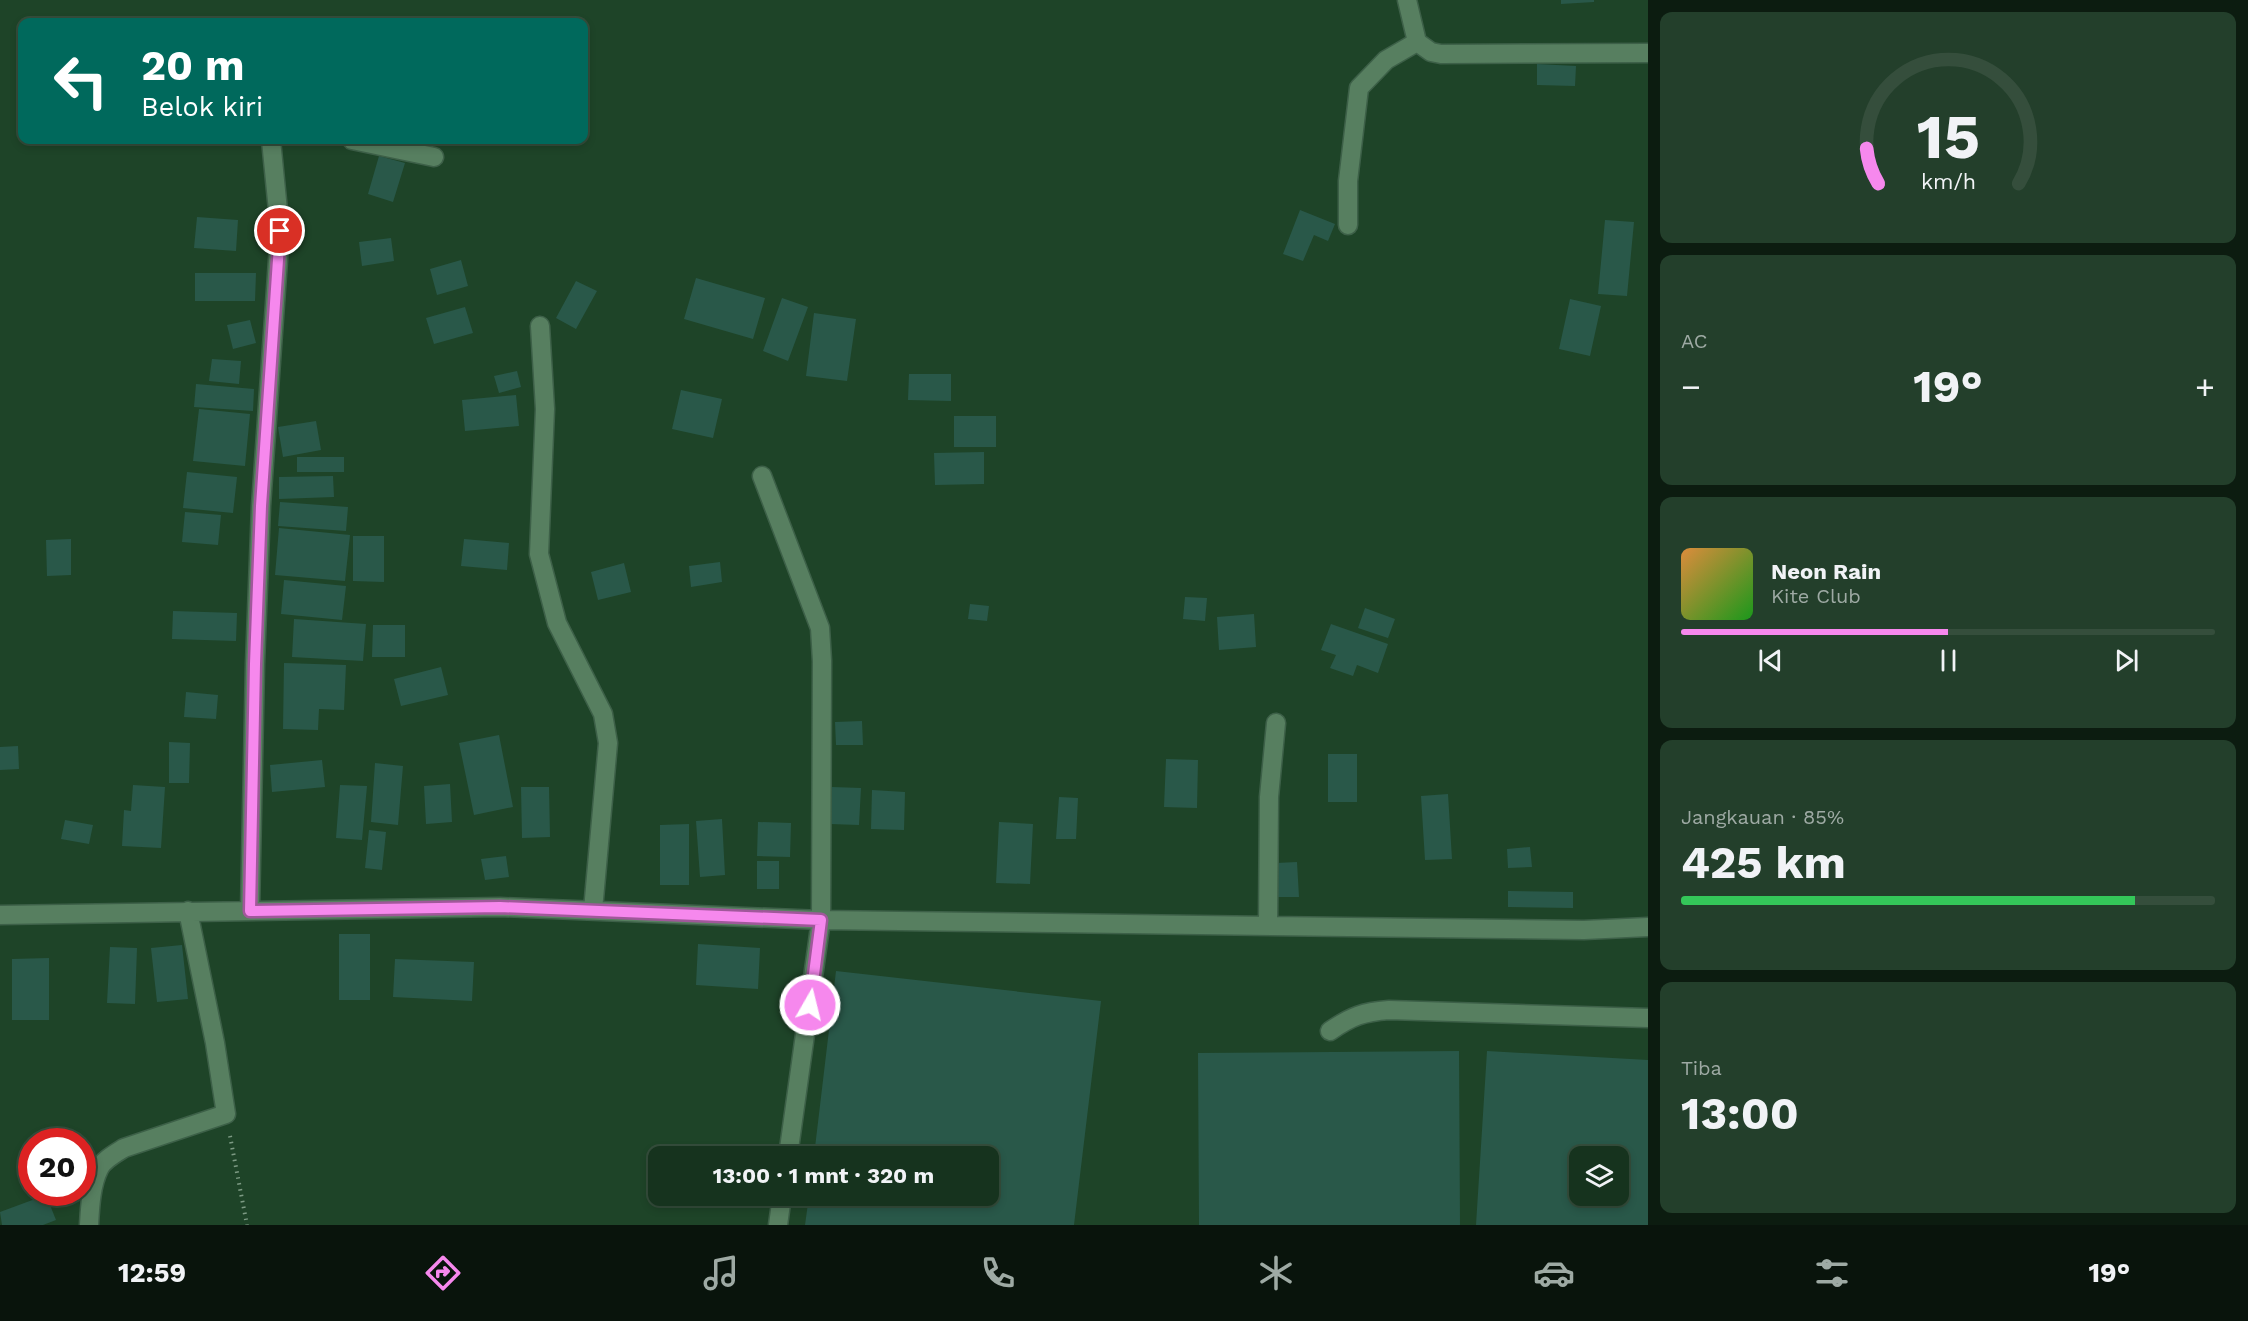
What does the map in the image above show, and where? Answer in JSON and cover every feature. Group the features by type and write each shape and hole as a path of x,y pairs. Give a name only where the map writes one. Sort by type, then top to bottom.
{"street":[{"path":"1407,0 1416,42 1431,52 1441,54 1648,53"},
{"path":"1348,225 1348,181 1359,88 1386,60 1416,42"},
{"path":"250,911 261,506 280,231 271,144"},
{"path":"371,144 434,157"},
{"path":"540,326 545,409 538,554 557,623 603,714 608,743 593,910"},
{"path":"762,476 820,628 822,661 821,920 789,1146"},
{"path":"1268,926 1269,797 1276,723"},
{"path":"0,915 500,907 821,920 1584,930 1648,927"},
{"path":"89,1225 91,1202 99,1167 111,1157 124,1148 226,1114 215,1043 188,911"},
{"path":"1330,1031 1349,1017 1366,1012 1389,1010 1648,1018"},
{"path":"778,1225 781,1206"}],"path":[{"path":"226,1114 247,1225"}],"building":[{"path":"1561,0 1594,0 1594,2 1561,4"},
{"path":"1537,64 1576,66 1575,86 1537,85"},
{"path":"379,156 405,163 393,202 368,194"},
{"path":"1300,210 1335,224 1328,241 1314,235 1303,261 1283,254"},
{"path":"197,217 238,220 236,251 194,248"},
{"path":"1605,220 1634,222 1627,296 1598,294"},
{"path":"391,238 394,261 362,266 359,242"},
{"path":"461,260 468,286 437,295 430,269"},
{"path":"195,273 256,273 255,301 195,301"},
{"path":"696,278 765,298 753,339 684,319"},
{"path":"576,281 597,291 576,329 556,318"},
{"path":"782,298 808,307 788,361 763,351"},
{"path":"1570,299 1601,306 1590,356 1559,349"},
{"path":"465,307 473,333 434,344 426,318"},
{"path":"814,313 856,319 847,381 806,376"},
{"path":"250,320 256,343 233,349 227,325"},
{"path":"212,359 241,361 239,384 209,381"},
{"path":"517,371 521,387 499,393 494,376"},
{"path":"909,374 951,374 951,401 908,400"},
{"path":"196,384 254,389 253,411 194,407"},
{"path":"681,390 722,399 713,438 672,429"},
{"path":"516,395 519,426 465,431 462,400"},
{"path":"199,409 250,414 245,466 193,461"},
{"path":"954,416 996,416 996,447 954,447"},
{"path":"316,421 321,450 283,457 278,427"},
{"path":"984,452 984,484 935,485 934,453"},
{"path":"297,457 344,457 344,472 297,472"},
{"path":"187,472 237,477 233,513 183,508"},
{"path":"333,476 334,497 279,499 279,477"},
{"path":"280,502 348,507 346,531 278,526"},
{"path":"185,512 221,515 218,545 182,542"},
{"path":"279,528 350,535 345,581 275,575"},
{"path":"353,536 384,536 384,582 353,581"},
{"path":"71,539 71,575 47,576 46,540"},
{"path":"464,539 509,543 507,570 461,566"},
{"path":"720,562 722,582 691,587 689,566"},
{"path":"624,563 631,592 598,600 591,572"},
{"path":"284,580 346,586 342,620 281,614"},
{"path":"1185,597 1207,598 1205,621 1183,619"},
{"path":"970,604 989,606 987,621 968,619"},
{"path":"1365,608 1395,619 1388,638 1358,628"},
{"path":"173,611 237,613 236,641 172,639"},
{"path":"1254,614 1256,647 1219,650 1217,617"},
{"path":"294,619 366,624 363,661 292,657"},
{"path":"1331,624 1388,644 1378,673 1357,665 1353,676 1330,668 1336,655 1321,650"},
{"path":"373,625 405,625 405,657 372,657"},
{"path":"284,663 346,665 344,710 319,709 318,730 283,729"},
{"path":"441,667 448,695 401,706 394,679"},
{"path":"186,692 218,695 216,719 184,717"},
{"path":"862,721 863,745 836,745 835,722"},
{"path":"499,735 513,807 474,815 459,743"},
{"path":"169,742 190,743 189,783 169,783"},
{"path":"18,746 19,769 0,770 0,747"},
{"path":"1328,754 1357,754 1357,802 1328,802"},
{"path":"1166,759 1198,760 1197,808 1164,807"},
{"path":"322,760 325,787 272,792 270,765"},
{"path":"375,763 403,766 398,825 371,822"},
{"path":"450,784 452,822 426,824 424,786"},
{"path":"133,785 165,787 161,848 122,846 124,810 131,811"},
{"path":"340,785 367,786 362,840 336,838"},
{"path":"521,787 549,787 550,837 522,838"},
{"path":"832,787 861,788 859,825 830,824"},
{"path":"872,790 905,792 904,830 871,829"},
{"path":"1448,794 1452,859 1425,860 1421,796"},
{"path":"1059,797 1078,798 1076,839 1056,839"},
{"path":"722,819 725,875 700,877 696,821"},
{"path":"65,820 93,825 89,844 61,839"},
{"path":"758,822 791,823 790,857 757,856"},
{"path":"999,822 1033,824 1030,884 996,883"},
{"path":"689,824 689,885 660,885 660,825"},
{"path":"369,830 386,832 382,870 365,868"},
{"path":"1530,847 1532,867 1508,868 1507,849"},
{"path":"506,856 509,877 485,880 481,859"},
{"path":"757,861 779,861 779,889 757,889"},
{"path":"1297,862 1299,897 1277,897 1276,863"},
{"path":"1508,891 1573,892 1573,908 1508,907"},
{"path":"339,934 370,934 370,1000 339,1000"},
{"path":"698,944 760,948 758,989 696,985"},
{"path":"182,945 188,999 157,1002 151,948"},
{"path":"110,947 137,948 135,1004 107,1003"},
{"path":"49,958 49,1020 12,1020 12,959"},
{"path":"395,959 474,962 472,1001 393,997"},
{"path":"836,971 1101,1001 1074,1225 805,1225 808,1206 999,1206 999,1146 815,1146"},
{"path":"1459,1051 1460,1225 1199,1225 1198,1053"},
{"path":"1487,1051 1648,1060 1648,1225 1476,1225"},
{"path":"18,1205 50,1206 56,1220 43,1225 2,1225 0,1212"}],"route":[{"path":"280,231 261,506 250,911 500,907 821,920 810,1005"}]}
